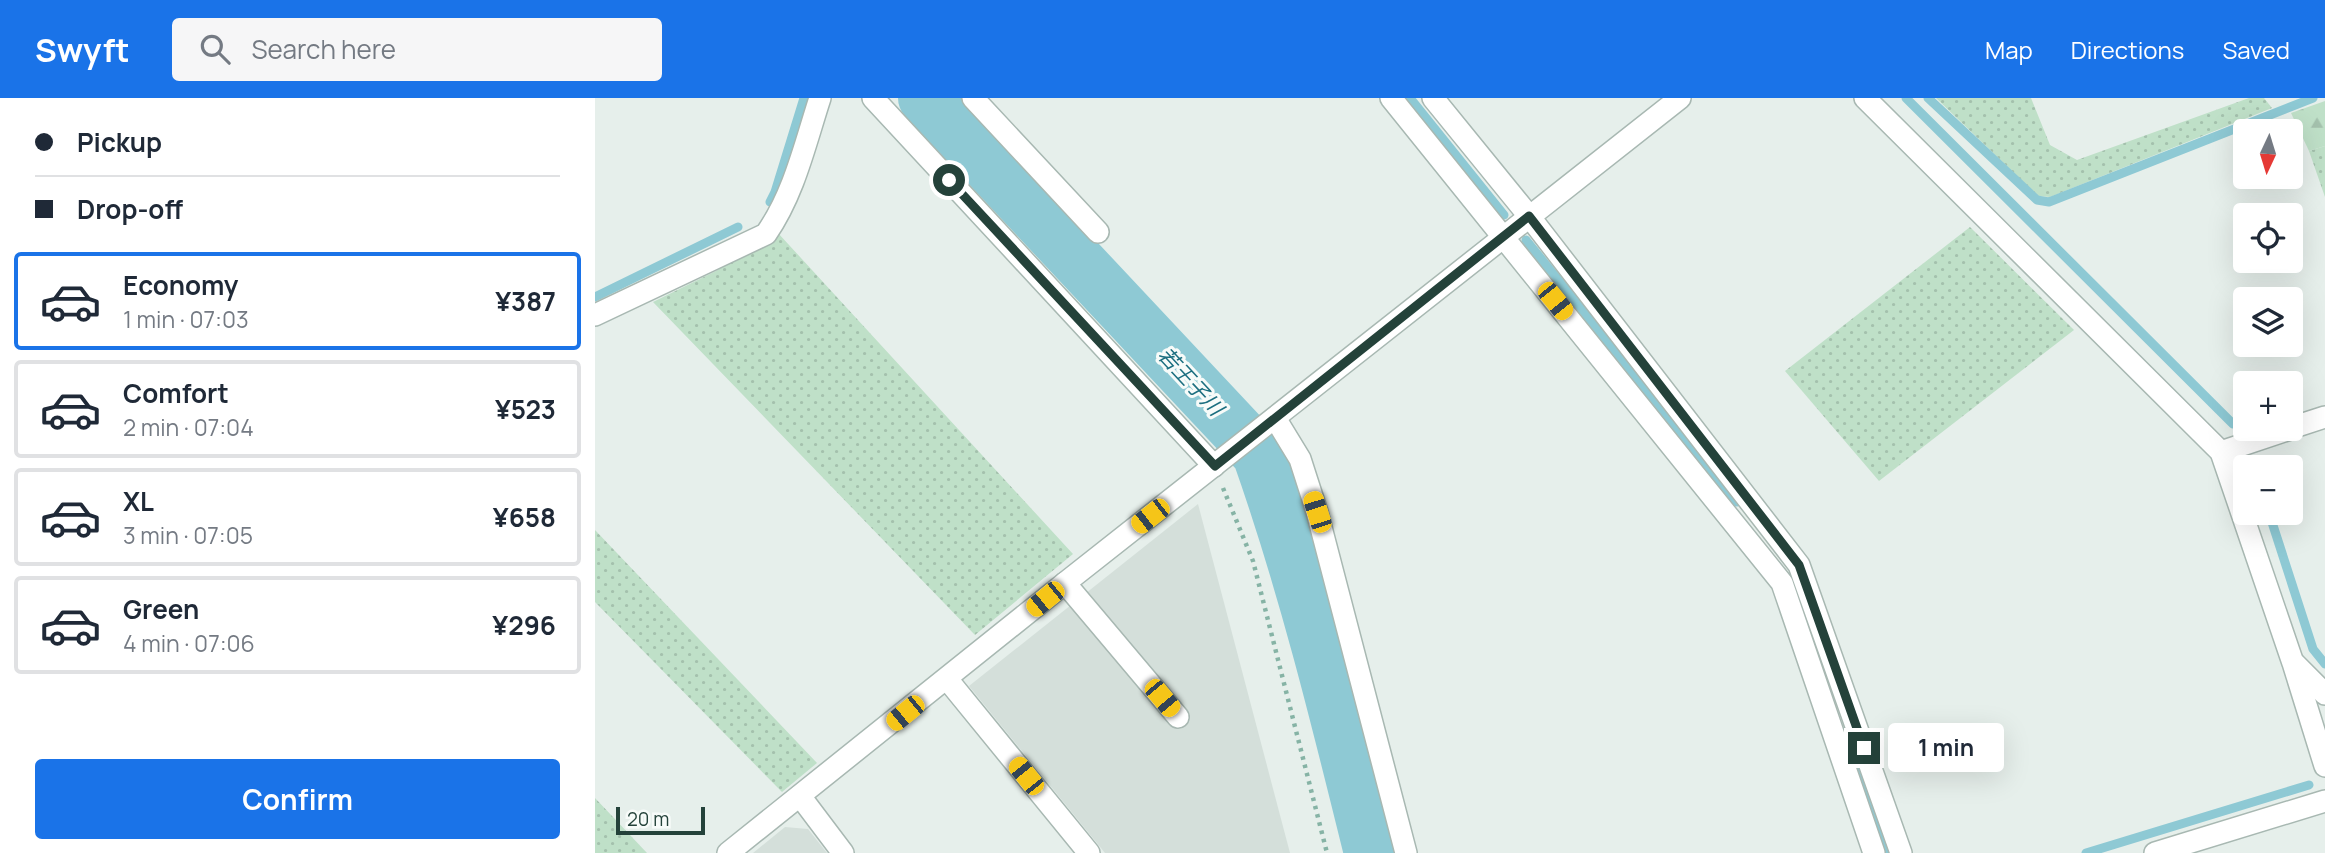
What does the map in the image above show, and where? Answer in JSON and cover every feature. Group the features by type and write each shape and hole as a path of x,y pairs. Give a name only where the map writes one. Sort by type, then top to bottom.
{"street":[{"path":"595,315 765,233 779,215 789,192 820,98"},
{"path":"873,98 1218,463"},
{"path":"973,98 1098,232"},
{"path":"1391,98 1782,583 1874,853"},
{"path":"1433,98 1529,216 1799,565 1901,853"},
{"path":"728,853 1065,583 1680,98"},
{"path":"1865,98 2221,452 2325,766"},
{"path":"2303,425 2325,417"},
{"path":"1270,422 1300,459 1317,512 1406,853"},
{"path":"2221,452 2254,441"},
{"path":"1065,583 1178,717"},
{"path":"2293,663 2325,694"},
{"path":"947,679 1089,853"},
{"path":"800,796 843,853"},
{"path":"2155,853 2325,801"}],"path":[{"path":"1218,463 1253,561 1327,853"}],"shaded area":[{"path":"1198,504 1290,853 1105,853 969,686"},
{"path":"785,827 808,829 827,853 753,853"}],"green space":[{"path":"1936,98 2031,98 2050,145 2077,160 2249,98 2264,98 2272,108 2245,119 2233,119 2233,124 2050,197 2038,196"},
{"path":"2325,101 2325,146 2309,151 2303,138 2303,119 2294,119 2291,113"},
{"path":"2325,146 2325,197 2309,151"},
{"path":"1970,227 2074,330 1879,481 1785,371"},
{"path":"778,233 1073,554 975,635 653,302 716,271"},
{"path":"595,530 817,763 782,792 595,602"},
{"path":"595,798 647,853 595,853"}],"waterway":[{"path":"770,202 804,98"},
{"name":"若王子川","path":"925,98 1259,454 1306,602 1371,853"},
{"path":"1410,98 1504,215"},
{"path":"1906,98 2233,424"},
{"path":"1928,98 2037,200 2049,202 2313,98"},
{"path":"595,297 738,227"},
{"path":"1526,240 1737,502"},
{"path":"2273,525 2313,649 2325,664"},
{"path":"1847,732 1888,853"},
{"path":"2086,853 2309,785"}],"route":[{"path":"949,180 1215,466 1529,216 1799,565 1864,748"}]}
